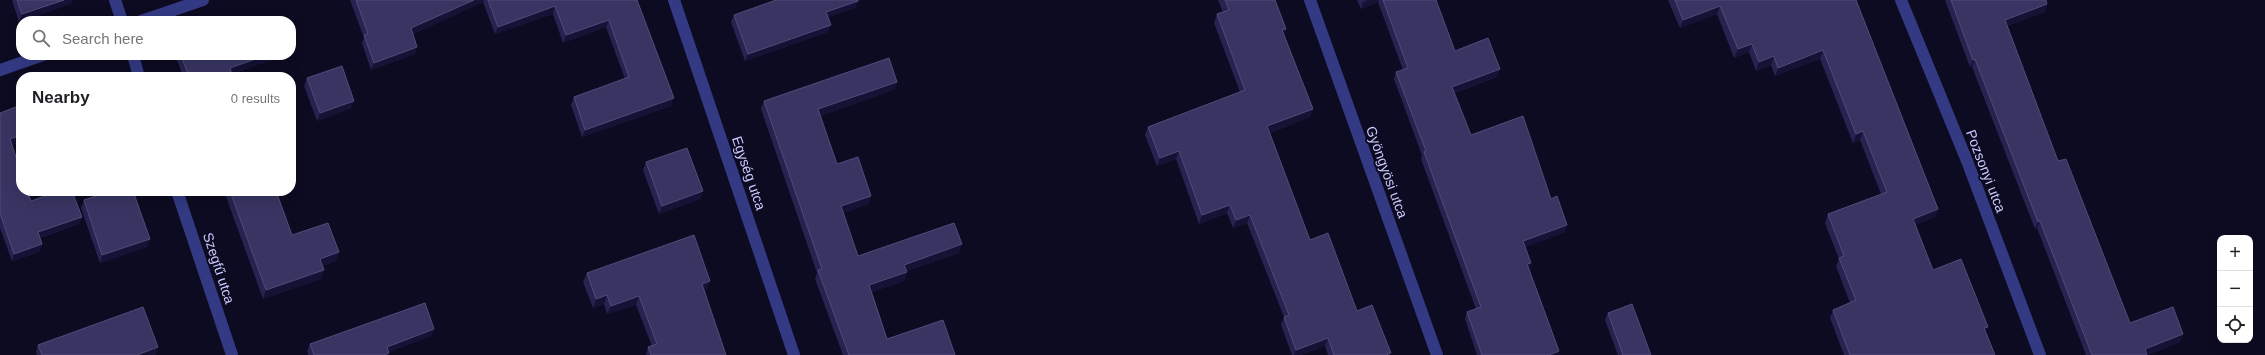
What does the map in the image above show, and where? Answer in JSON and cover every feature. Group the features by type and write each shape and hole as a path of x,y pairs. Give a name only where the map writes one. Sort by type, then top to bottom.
{"street":[{"path":"115,0 120,16"},
{"path":"156,16 203,0"},
{"name":"Egység utca","path":"674,0 794,355"},
{"name":"Gyöngyösi utca","path":"1310,0 1437,355"},
{"name":"Pozsonyi utca","path":"1901,0 1966,161 2040,355"},
{"path":"0,70 29,60"},
{"path":"134,60 138,72"},
{"name":"Szegfű utca","path":"179,196 232,355"}],"building":[{"path":"17,0 64,0 22,14"},
{"path":"356,0 474,0 411,28 417,47 374,63 364,35 368,34"},
{"path":"488,0 637,0 674,98 585,130 574,97 629,77 609,20 566,35 555,6 498,27"},
{"path":"776,0 858,1 826,12 831,25 748,54 734,15"},
{"path":"1225,0 1275,0 1286,29 1282,30 1313,109 1267,126 1310,240 1328,233 1357,311 1372,305 1391,353 1387,354 1388,355 1334,355 1328,338 1296,350 1284,317 1289,315 1250,215 1236,220 1230,205 1202,215 1179,151 1160,158 1148,127 1245,90 1217,14 1229,10"},
{"path":"1383,0 1436,0 1455,51 1488,38 1500,69 1452,87 1471,135 1523,116 1551,199 1557,196 1567,225 1523,241 1531,263 1527,264 1559,351 1549,355 1482,355 1467,312 1481,307 1424,152 1426,151 1396,72 1408,68"},
{"path":"1675,0 1856,0 1938,209 1913,219 1933,270 1961,259 1988,327 1984,328 1995,355 1850,355 1833,310 1856,300 1839,258 1844,256 1828,214 1887,192 1863,131 1856,134 1823,50 1778,68 1774,56 1759,62 1752,44 1738,49 1720,6 1683,20"},
{"path":"1951,0 2046,0 2047,4 2005,20 2058,161 2066,159 2130,323 2173,307 2183,334 2145,349 2147,355 2092,355 2040,221 2038,222 1975,59 1973,60"},
{"path":"889,58 897,82 818,109 837,164 858,157 871,196 841,206 858,256 954,223 962,244 904,265 907,272 869,285 887,339 943,320 955,355 849,355 818,270 822,269 764,101"},
{"path":"183,60 253,60 230,68 231,72 187,72"},
{"path":"342,66 354,101 320,113 307,78"},
{"path":"16,107 16,137 10,139 16,157 16,196 29,196 31,201 45,196 74,196 82,217 38,232 42,244 14,254 0,213 0,113"},
{"path":"687,148 703,191 662,206 646,162"},
{"path":"96,196 135,196 150,239 102,255 84,200"},
{"path":"232,196 278,196 292,235 328,223 339,252 320,259 324,270 266,290"},
{"path":"694,235 710,281 702,284 726,355 651,355 648,347 657,344 639,296 611,306 607,295 596,299 587,273"},
{"path":"425,303 434,329 387,347 389,353 384,355 314,355 310,344"},
{"path":"1632,304 1651,355 1623,355 1608,313"},
{"path":"143,307 158,347 137,355 42,355 38,345"}]}
